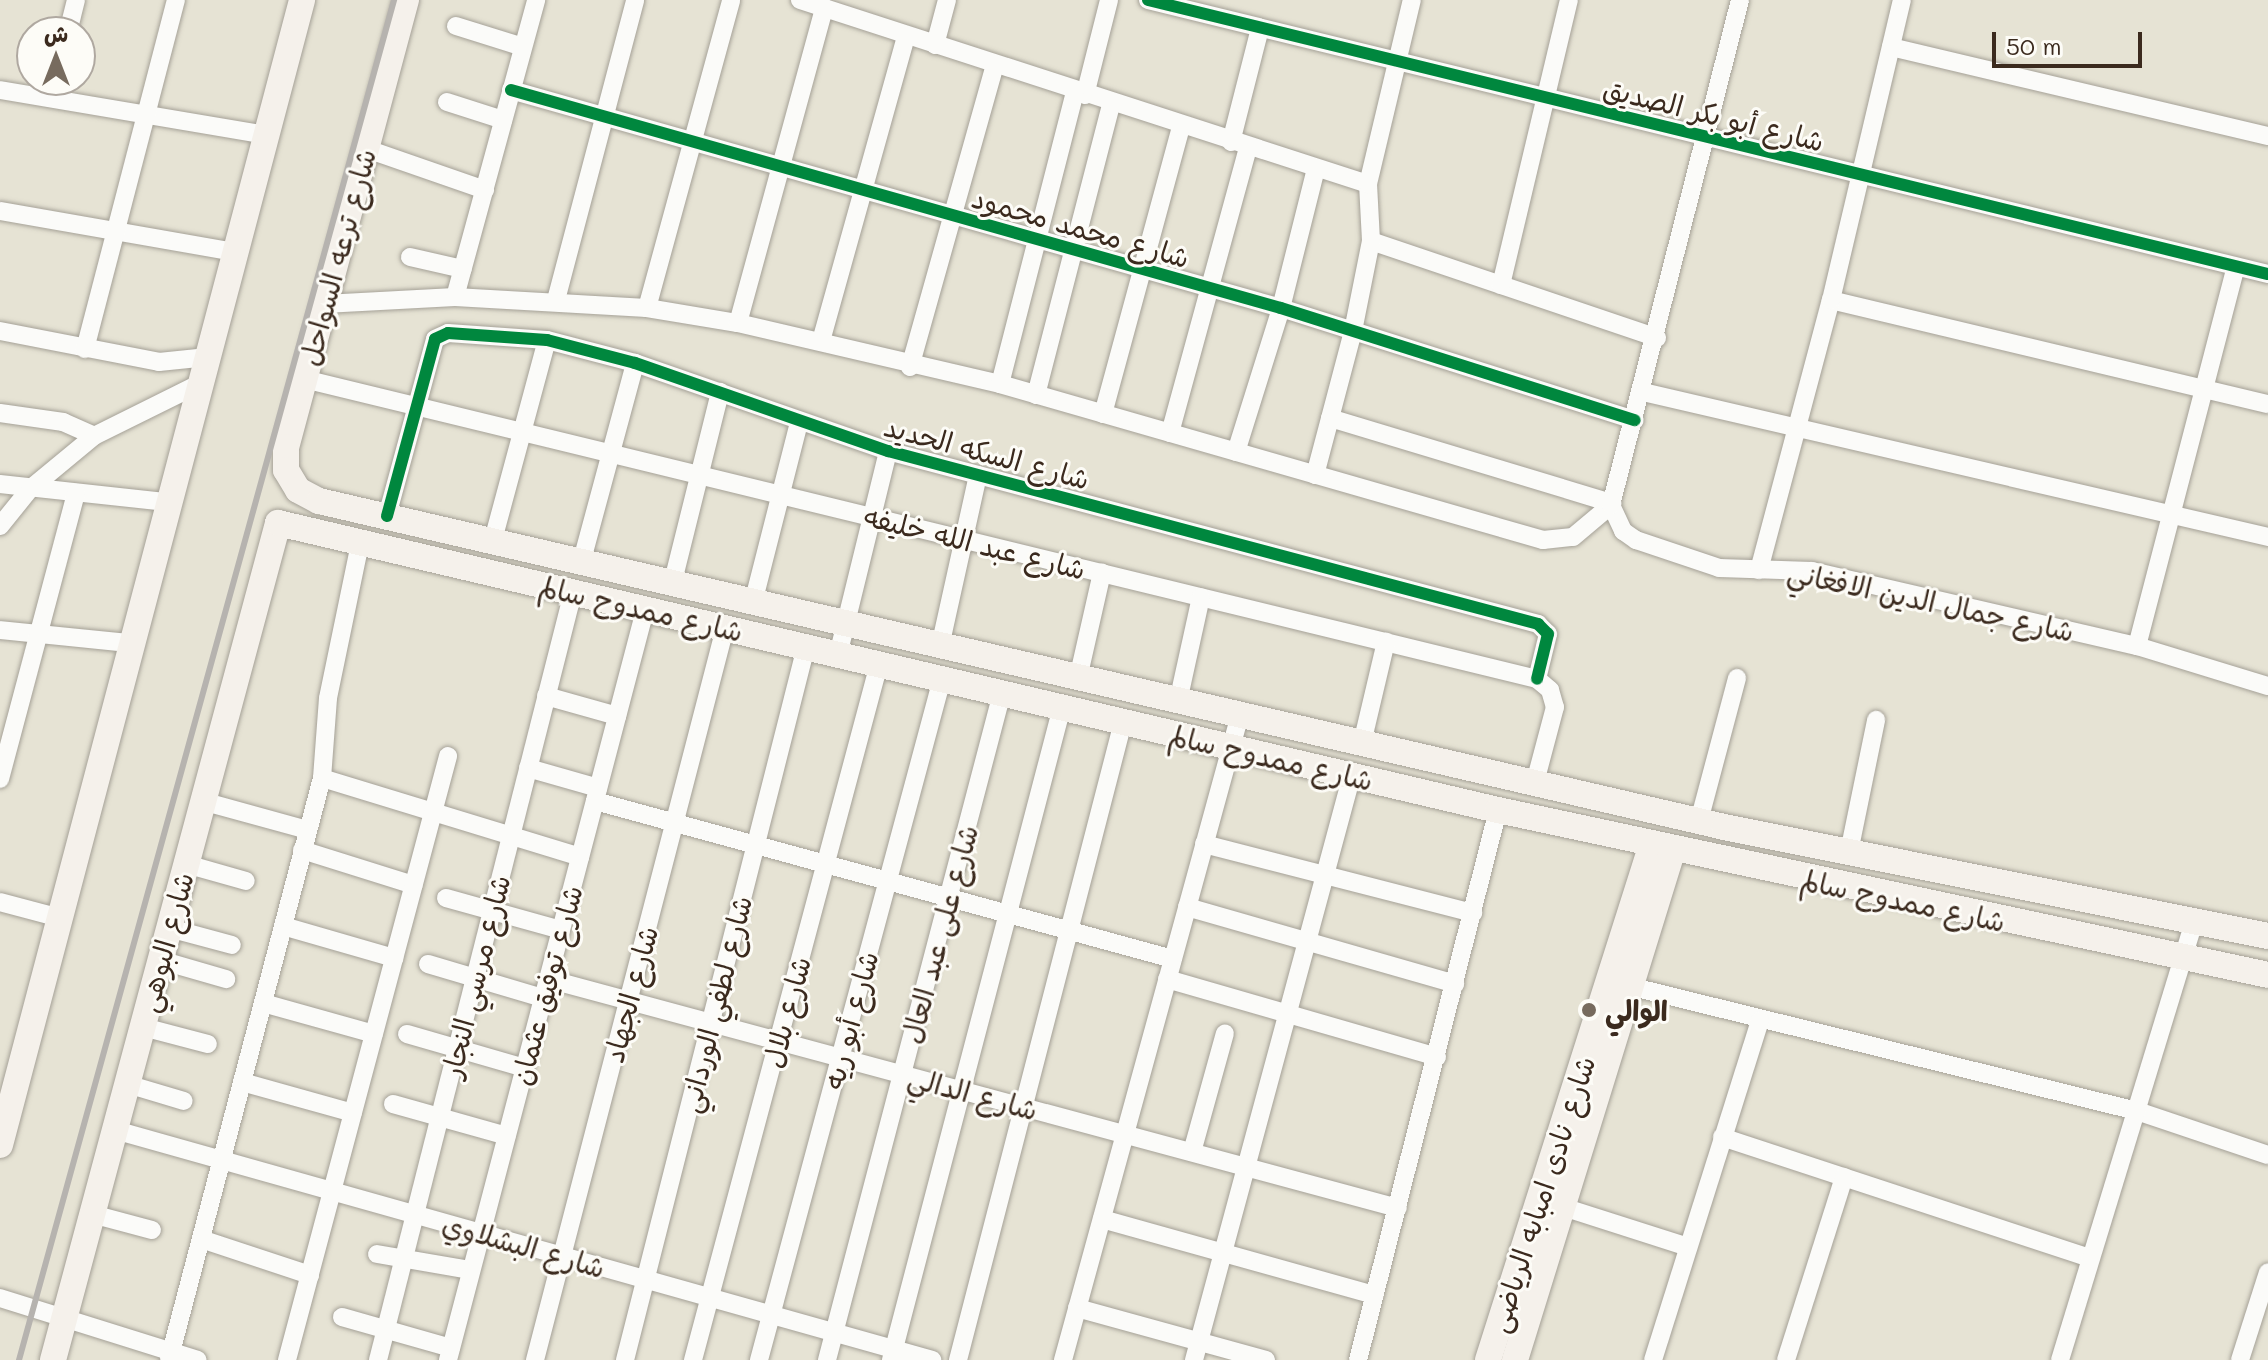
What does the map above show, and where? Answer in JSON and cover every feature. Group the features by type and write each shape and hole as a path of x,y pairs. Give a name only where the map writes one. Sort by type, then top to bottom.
{"main road":[{"path":"0,1145 129,643 302,0"},
{"name":"شارع ترعه السواحل","path":"319,501 298,490 286,470 286,447 406,0"},
{"name":"شارع ممدوح سالم","path":"319,501 1363,739 1699,821 2268,936"},
{"name":"شارع ممدوح سالم","path":"278,523 1498,810 1879,895 2268,975"},
{"name":"شارع البوهي","path":"53,1360 278,523"},
{"name":"شارع نادى امبابه الرياضى","path":"1488,1360 1619,984 1662,847"},
{"path":"1879,895 1887,860"},
{"name":"شارع نادى امبابه الرياضى","path":"1515,1360 1563,1207 1619,984"}],"street":[{"path":"85,349 176,0"},
{"path":"455,297 536,0"},
{"path":"556,300 635,0"},
{"path":"647,308 690,141 731,0"},
{"path":"800,0 1080,94 1368,184"},
{"path":"935,45 947,0"},
{"path":"1000,384 1037,239 1109,0"},
{"name":"شارع أبو بكر الصديق","path":"1148,0 2268,274"},
{"path":"1315,475 1353,331 1371,241 1368,184 1412,0"},
{"path":"1501,285 1569,0"},
{"path":"324,304 455,297 556,300 647,308 738,323 821,341 910,367 1000,384 1553,542 1582,531 1611,504 1657,338 1740,0"},
{"path":"1759,570 1831,300 1902,0"},
{"path":"738,323 824,8"},
{"path":"456,26 523,47"},
{"path":"1170,433 1210,288 1240,145 1260,28"},
{"path":"821,341 906,36"},
{"path":"1891,47 2268,136"},
{"path":"910,367 995,65"},
{"name":"شارع محمد محمود","path":"511,90 1281,308 1635,420"},
{"path":"79,96 146,115 267,135"},
{"path":"447,102 503,120"},
{"path":"1036,395 1111,104"},
{"path":"1103,414 1181,126"},
{"path":"367,149 485,190"},
{"path":"1236,452 1281,308 1316,169"},
{"path":"0,211 236,252"},
{"path":"1371,241 1657,338"},
{"path":"410,257 463,269"},
{"path":"2137,646 2236,267"},
{"path":"1831,300 2268,404"},
{"path":"0,331 159,362 208,357"},
{"name":"شارع السكه الحديد","path":"387,516 432,344 443,334 547,340 635,363 888,451 1538,624 1548,634 1537,679"},
{"path":"493,540 547,340"},
{"path":"582,560 635,363"},
{"name":"شارع عبد الله خليفه","path":"304,379 1537,679"},
{"path":"0,526 30,489 94,436 201,383"},
{"path":"673,581 720,392"},
{"path":"1643,392 2268,537"},
{"path":"0,413 63,422 94,436"},
{"path":"1330,418 1611,504"},
{"path":"754,599 799,422"},
{"path":"838,655 888,451"},
{"path":"941,642 978,475"},
{"path":"0,484 167,502"},
{"path":"0,779 76,493"},
{"name":"شارع جمال الدين الافغاني","path":"1611,504 1623,531 1636,540 1719,568 1812,571 2137,646 2268,686"},
{"path":"170,1356 322,778 328,698 360,543"},
{"path":"1079,674 1102,573"},
{"name":"شارع مرسي النجار","path":"378,1360 573,592"},
{"path":"1179,697 1201,597"},
{"name":"شارع توفيق عثمان","path":"449,1354 645,610"},
{"name":"شارع الجهاد","path":"535,1360 725,628"},
{"path":"0,630 129,643"},
{"path":"1363,739 1386,642"},
{"name":"شارع لطفي الورداني","path":"625,1360 806,647"},
{"name":"شارع بلال","path":"693,1360 879,664"},
{"path":"1699,821 1737,678"},
{"name":"شارع أبو ريه","path":"759,1360 942,679"},
{"path":"1535,782 1555,707 1550,690 1537,679"},
{"name":"شارع على عبد العال","path":"827,1360 1002,693"},
{"path":"546,696 617,716"},
{"path":"893,1355 1062,707"},
{"path":"1063,1360 1241,711"},
{"path":"1849,852 1876,720"},
{"path":"958,1360 1123,722"},
{"path":"287,1360 448,756"},
{"path":"528,768 674,823 1173,959"},
{"path":"1196,1351 1352,775"},
{"path":"322,778 580,857"},
{"path":"202,801 307,830"},
{"path":"1358,1360 1498,810"},
{"path":"1204,844 1473,913"},
{"path":"302,850 414,885"},
{"path":"186,864 246,881"},
{"path":"446,898 561,930"},
{"path":"0,902 60,918"},
{"path":"1187,907 1455,984"},
{"path":"2060,1360 2194,922"},
{"path":"283,926 394,958"},
{"path":"169,928 232,945"},
{"path":"160,960 226,979"},
{"path":"428,964 543,998"},
{"name":"شارع الدالي","path":"548,979 1398,1208"},
{"path":"1167,979 1437,1057"},
{"path":"1619,984 2137,1111 2266,1150"},
{"path":"263,1003 374,1034"},
{"path":"1653,1360 1760,1020"},
{"path":"143,1027 208,1044"},
{"path":"1192,1152 1225,1033"},
{"path":"407,1034 525,1068"},
{"path":"242,1082 353,1113"},
{"path":"127,1084 184,1101"},
{"path":"393,1104 507,1136"},
{"name":"شارع البشلاوي","path":"115,1130 834,1332 893,1355 932,1360"},
{"path":"1722,1137 2090,1258"},
{"path":"1786,1360 1844,1177"},
{"path":"1563,1207 1688,1247"},
{"path":"92,1214 152,1230"},
{"path":"1102,1219 1375,1295"},
{"path":"201,1239 310,1275"},
{"path":"377,1254 471,1270"},
{"path":"2240,1360 2268,1272"},
{"path":"0,1298 64,1317 170,1356 198,1360"},
{"path":"1077,1308 1196,1351 1266,1360"},
{"path":"342,1317 385,1329 449,1354"}],"railway":[{"path":"19,1360 394,0"}],"cycle path":[{"path":"1148,0 2268,274"},
{"path":"511,90 1281,308 1635,420"},
{"path":"387,516 435,339 448,333 547,340 635,363 888,451 1538,624 1548,634 1537,679"}],"place":[{"name":"الوالي","path":"1589,1010"}]}
